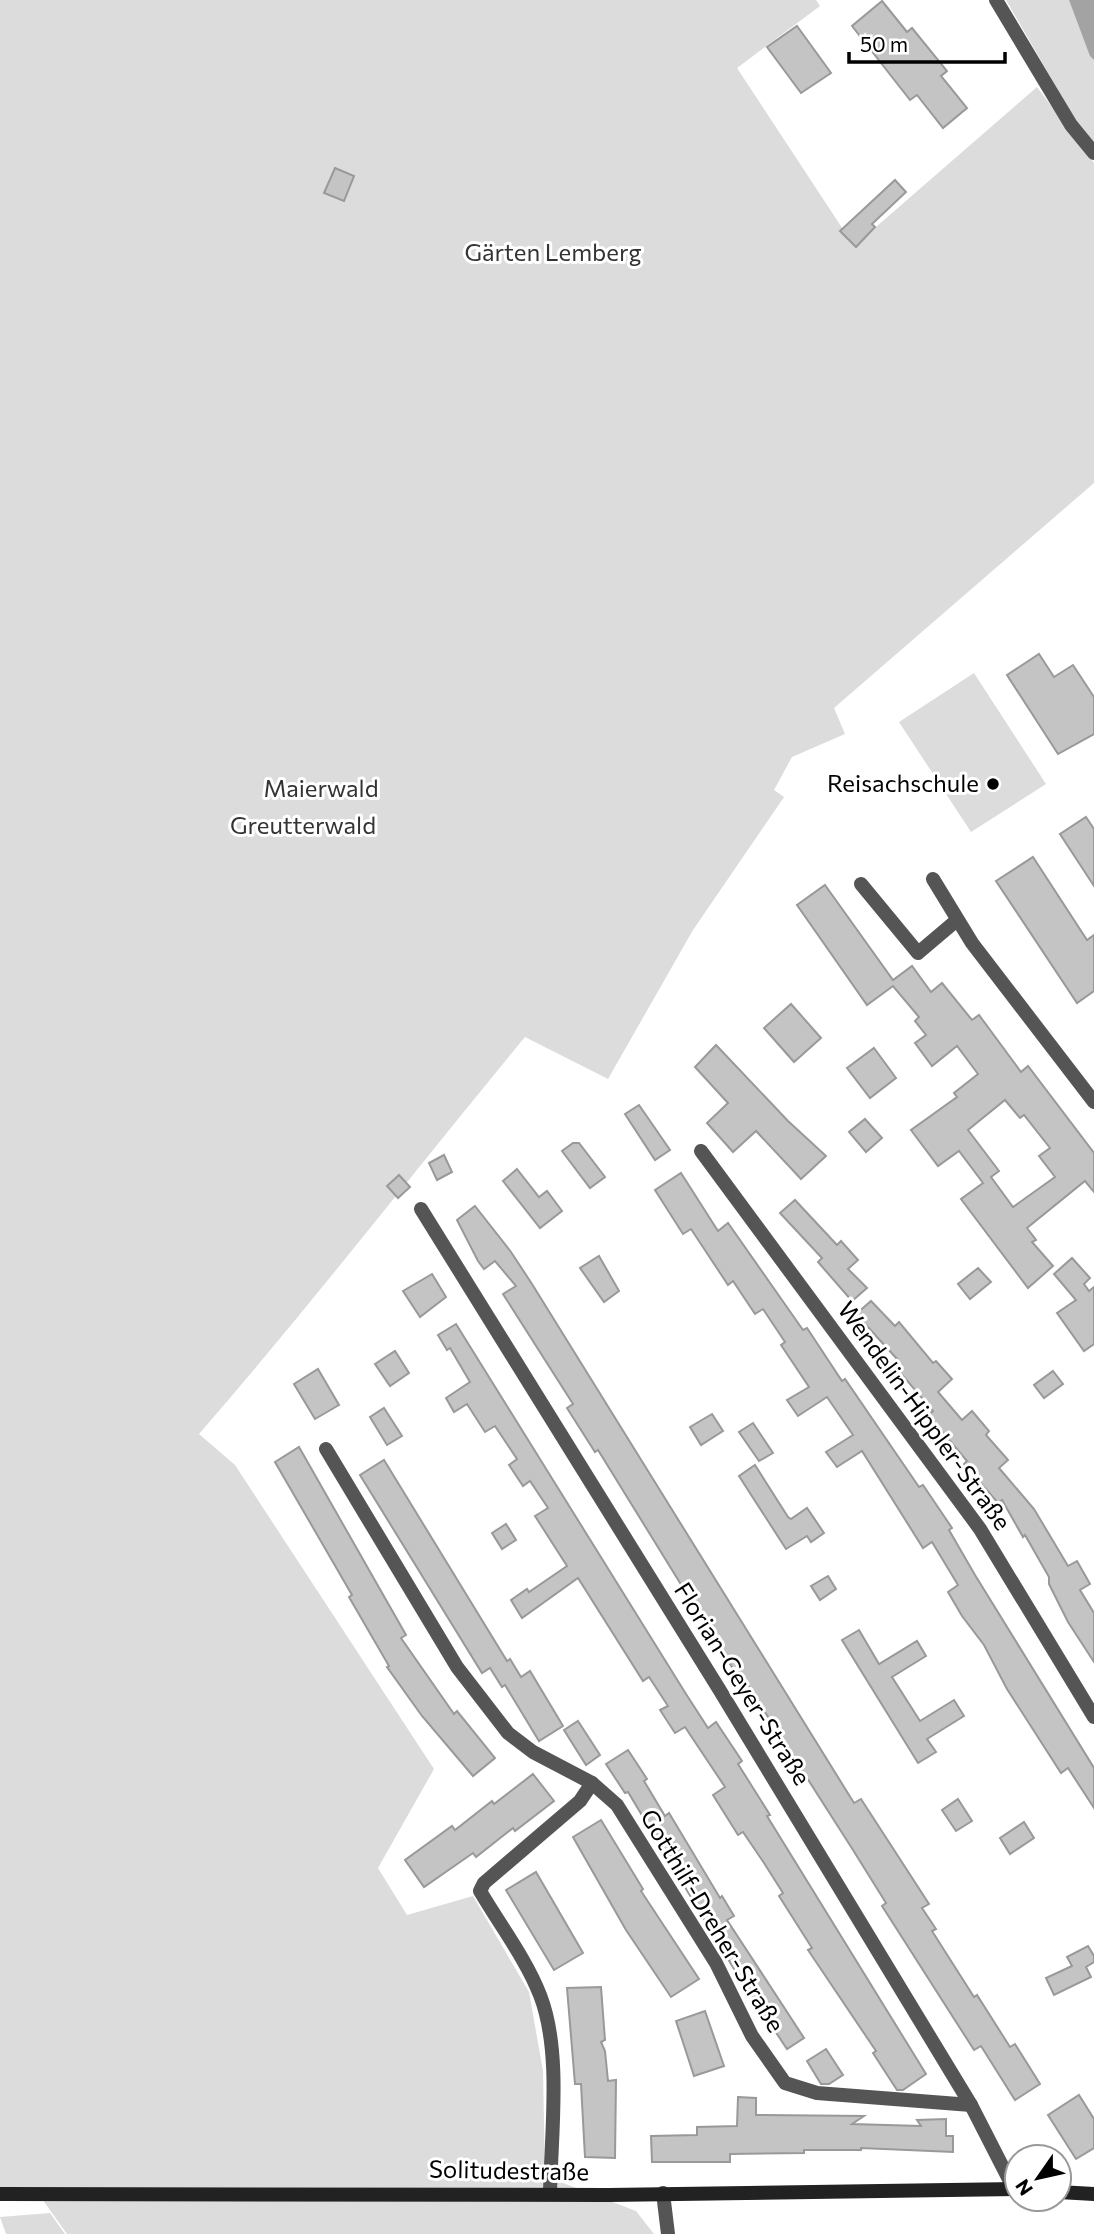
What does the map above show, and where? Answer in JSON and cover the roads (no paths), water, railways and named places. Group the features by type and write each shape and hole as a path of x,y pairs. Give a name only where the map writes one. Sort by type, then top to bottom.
{"main road":[{"name":"Solitudestraße","path":"0,2194 550,2194 1003,2189"},
{"path":"1073,2193 1094,2194"}],"street":[{"path":"996,0 1071,125 1094,153"},
{"path":"933,878 957,920 1050,1048 1094,1102"},
{"path":"861,884 918,953 957,920"},
{"name":"Wendelin-Hippler-Straße","path":"702,1151 980,1529 1094,1717"},
{"name":"Florian-Geyer-Straße","path":"421,1209 719,1689 971,2105 1003,2165"},
{"name":"Gotthilf-Dreher-Straße","path":"326,1449 457,1667 508,1733 533,1752 592,1783 617,1805 716,1963 752,2036 785,2083 817,2093 971,2105"},
{"path":"550,2194 550,2036 540,1995 480,1891 484,1883 580,1801 592,1783"},
{"path":"663,2193 668,2234"}],"place":[{"name":"Reisachschule","path":"993,784"}],"park label":[{"name":"Gärten Lemberg","path":"553,253"},
{"name":"Maierwald","path":"321,789"},
{"name":"Greutterwald","path":"303,826"}]}
